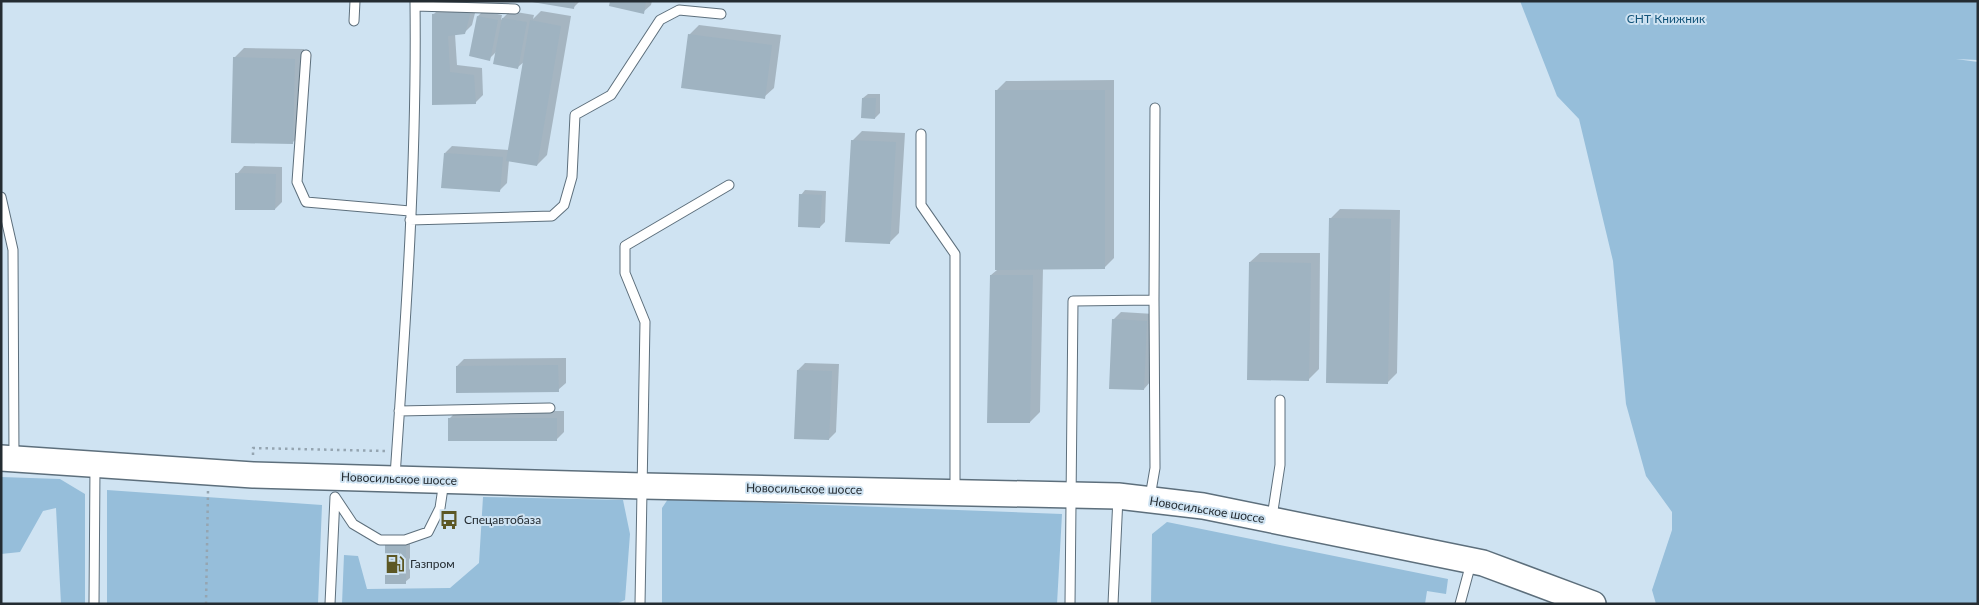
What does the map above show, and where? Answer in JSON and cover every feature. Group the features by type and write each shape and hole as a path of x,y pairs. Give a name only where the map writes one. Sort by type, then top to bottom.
{"street":[{"name":"Новосильское шоссе","path":"8,458 253,475 336,487 394,479 1118,496 1203,506 1472,560 1593,604"}],"lane":[{"path":"354,21 355,1"},
{"path":"394,479 414,135 415,4 515,9"},
{"path":"410,220 552,216 564,205 572,177 575,115 611,95 660,20 679,10 721,14"},
{"path":"306,55 298,182 306,202 410,210"},
{"path":"1149,500 1155,468 1155,108"},
{"path":"921,134 922,205 955,254 955,492"},
{"path":"640,604 645,322 625,272 625,246 729,185"},
{"path":"1,197 13,250 8,458"},
{"path":"1070,604 1073,300 1154,300"},
{"path":"1272,520 1280,466 1280,400"},
{"path":"399,411 550,408"},
{"path":"94,604 95,464"},
{"path":"336,487 353,524 380,540 405,540 428,532 440,508 444,481"},
{"path":"330,604 336,487"},
{"path":"1113,604 1118,496"},
{"path":"1460,604 1472,560"}],"green space":[{"name":"СНТ Книжник","path":"1520,1 1978,1 1978,60 1956,59 1978,62 1978,604 1656,604 1652,590 1672,530 1672,512 1646,476 1626,404 1613,261 1579,119 1557,96"},
{"path":"1,477 60,479 85,494 85,604 61,604 56,508 43,511 20,552 1,554"},
{"path":"107,490 322,505 318,604 107,604"},
{"path":"483,497 623,500 630,534 625,600 616,604 342,604 344,555 358,556 367,589 450,588 479,563"},
{"path":"668,499 1062,514 1057,604 662,604 662,508"},
{"path":"1167,522 1448,579 1446,594 1427,591 1425,604 1151,604 1152,534"}],"building":[{"path":"526,1 575,1 574,9"},
{"path":"610,1 646,1 644,14 609,6"},
{"path":"471,11 465,34 448,36 450,72 474,75 476,104 432,105 432,14"},
{"path":"477,16 498,20 490,61 469,56"},
{"path":"502,18 527,22 518,69 493,64"},
{"path":"530,20 561,26 537,166 506,161"},
{"path":"688,34 772,45 765,99 681,88"},
{"path":"233,57 295,59 293,144 231,143"},
{"path":"995,90 1105,90 1105,269 995,270"},
{"path":"862,98 876,98 875,119 861,118"},
{"path":"851,140 896,142 890,244 845,242"},
{"path":"444,153 503,157 500,192 441,188"},
{"path":"235,173 276,174 275,210 235,210"},
{"path":"799,194 822,195 820,228 798,227"},
{"path":"1329,218 1391,219 1388,384 1326,383"},
{"path":"1249,262 1311,263 1309,381 1247,380"},
{"path":"990,275 1033,275 1030,423 987,423"},
{"path":"1112,319 1147,321 1144,390 1109,389"},
{"path":"558,365 559,392 456,393 456,366"},
{"path":"797,370 832,371 829,440 794,439"},
{"path":"448,418 557,418 557,441 448,441"},
{"name":"Газпром","path":"385,543 406,543 406,584 385,584"}],"place":[{"name":"Спецавтобаза","path":"449,520"},
{"name":"Газпром","path":"395,564"}]}
